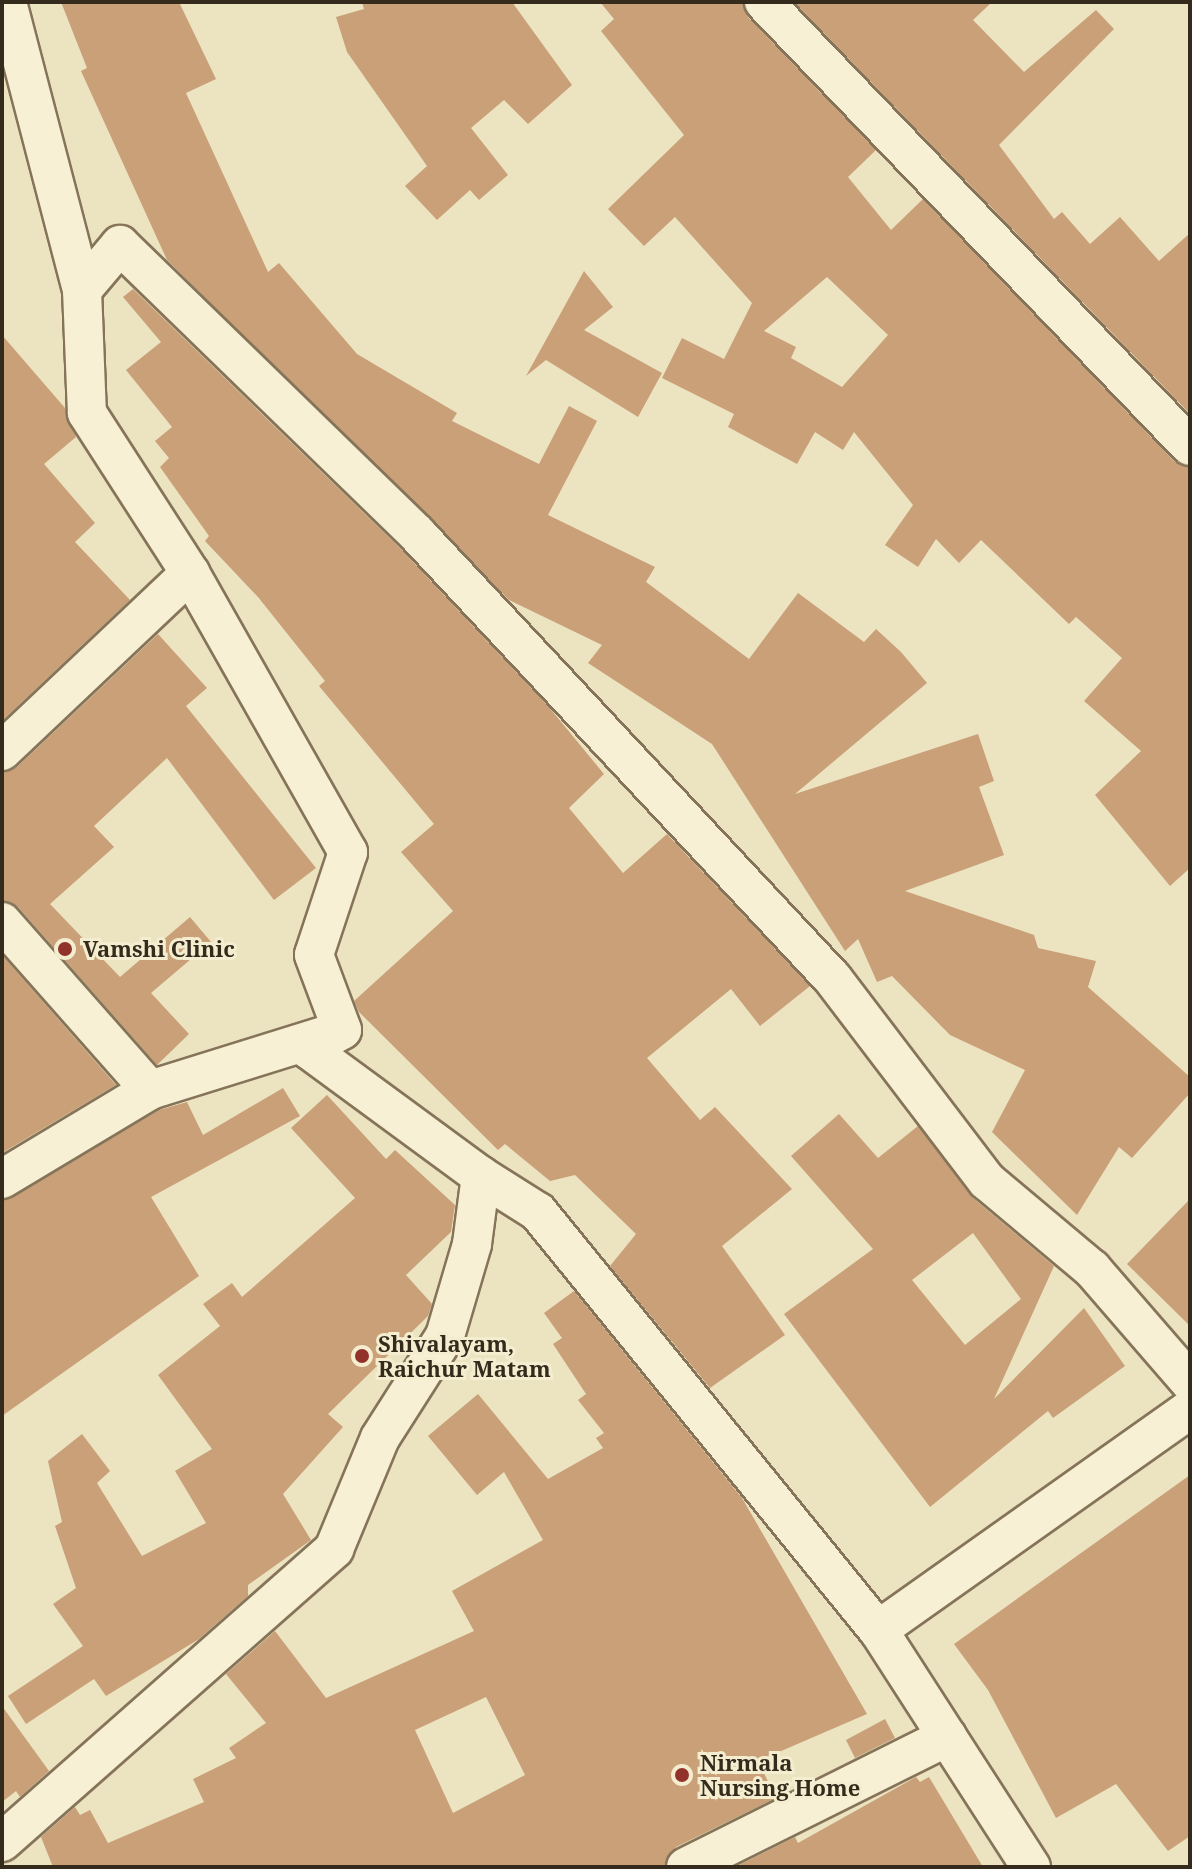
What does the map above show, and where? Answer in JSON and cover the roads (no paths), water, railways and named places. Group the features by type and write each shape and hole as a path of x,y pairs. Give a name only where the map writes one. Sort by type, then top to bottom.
{"street":[{"path":"7,2 82,290 87,413 190,573 348,852 314,955 342,1030"},
{"path":"764,2 1190,446"},
{"path":"82,290 120,245 417,534 833,979 987,1181 1092,1269 1190,1382"},
{"path":"2,751 190,573"},
{"path":"2,922 150,1090"},
{"path":"2,1179 150,1090 342,1030"},
{"path":"342,1030 308,1049 481,1176 538,1212 878,1630 1031,1867"},
{"path":"2,1842 334,1549 380,1438 445,1336 472,1244 481,1176"},
{"path":"878,1630 1190,1409"},
{"path":"686,1867 947,1737"}],"place":[{"name":"Vamshi Clinic","path":"65,949"},
{"name":"Shivalayam, Raichur Matam","path":"362,1356"},
{"name":"Nirmala Nursing Home","path":"682,1775"}]}
